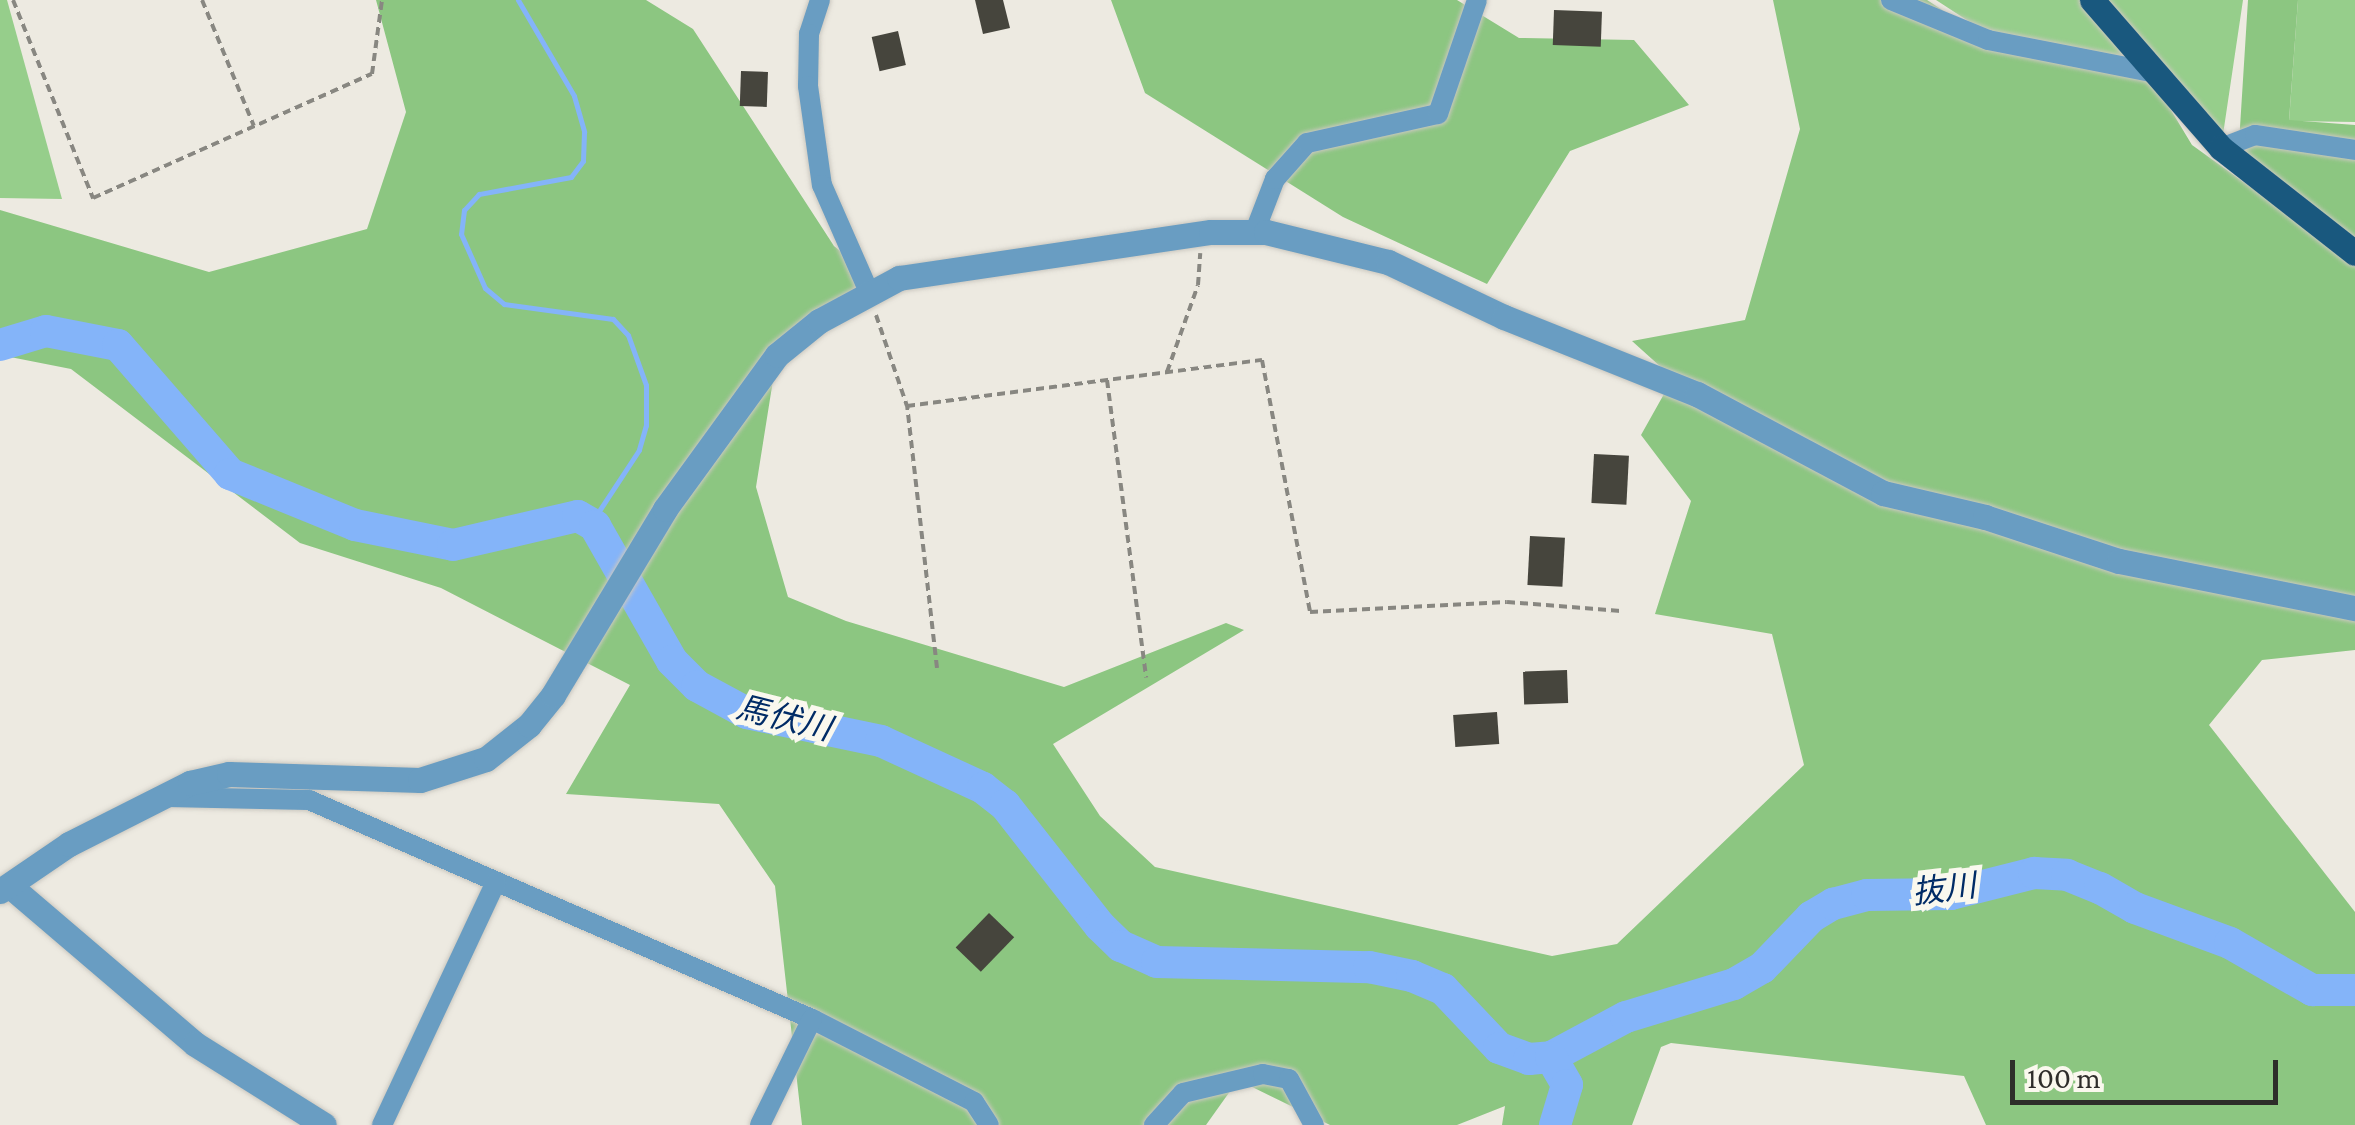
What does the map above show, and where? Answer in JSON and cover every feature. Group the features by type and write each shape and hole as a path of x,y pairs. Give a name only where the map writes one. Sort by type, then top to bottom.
{"main road":[{"path":"2092,0 2221,148 2355,253"}],"street":[{"path":"820,0 810,34 808,86 822,185 868,290"},
{"path":"1255,231 1275,179 1307,143 1438,114 1477,0"},
{"path":"1890,0 1988,40 2156,74"},
{"path":"2221,148 2255,135 2355,150"},
{"path":"324,1125 195,1044 5,888 69,844 164,797 229,774 420,780 486,760 529,725 612,604 665,509 776,355 868,290 1013,258 1255,231 1388,262 1504,317 1696,394 1883,493 1984,517 2119,561 2355,608"},
{"path":"164,797 309,800 812,1019 974,1102 989,1125"},
{"path":"382,1125 496,882"},
{"path":"760,1125 812,1019"},
{"path":"1154,1125 1182,1093 1263,1074 1289,1079 1314,1125"}],"path":[{"path":"13,0 93,198 372,74 382,0"},
{"path":"202,0 254,126"},
{"path":"1167,372 1198,285 1202,234"},
{"path":"868,290 907,406 937,668"},
{"path":"907,406 1262,360 1310,612 1508,602 1621,611"},
{"path":"1107,380 1146,677"}],"green space":[{"path":"0,0 7,0 62,199 0,198"},
{"path":"376,0 646,0 693,29 834,246 872,277 777,355 756,487 788,597 846,621 1064,687 1226,623 1244,630 1053,744 1100,816 1155,867 1552,956 1617,944 1804,765 1772,634 1655,614 1691,501 1641,435 1673,378 1632,341 1745,320 1800,129 1773,0 1927,0 1988,40 2145,67 2192,145 2355,262 2355,650 2262,660 2209,725 2355,912 2355,1125 1986,1125 1964,1076 1671,1043 1661,1047 1632,1125 1502,1125 1505,1106 1457,1125 1330,1125 1238,1080 1206,1125 802,1125 775,886 719,804 566,794 630,685 441,588 300,543 71,369 0,355 0,210 209,272 367,229 406,112"},
{"path":"1111,0 1457,0 1519,38 1634,40 1689,105 1570,151 1487,284 1343,217 1145,93"},
{"path":"1936,0 2243,0 2221,148 2141,66 1982,30"},
{"path":"2248,0 2298,0 2289,120 2355,125 2355,245 2238,159"},
{"path":"2298,0 2355,0 2355,122 2289,121"}],"building":[{"path":"975,0 1003,0 1010,28 983,34"},
{"path":"1554,10 1602,12 1601,47 1553,45"},
{"path":"898,31 906,65 880,71 872,37"},
{"path":"741,71 768,72 767,107 740,106"},
{"path":"1594,454 1629,456 1626,505 1591,503"},
{"path":"1530,536 1565,538 1562,587 1527,585"},
{"path":"1567,670 1568,703 1524,705 1523,672"},
{"path":"1497,712 1499,744 1455,747 1453,715"},
{"path":"989,913 1014,937 981,972 956,948"}],"waterway":[{"path":"518,0 574,96 584,132 583,161 571,177 479,194 464,210 461,234 485,288 504,304 613,319 628,335 646,385 646,425 639,450 591,523"},
{"name":"馬伏川","path":"0,345 46,331 118,345 230,474 355,525 453,545 578,516 595,526 672,661 697,686 747,713 881,741 983,788 1005,805 1100,926 1121,946 1157,962 1369,967 1412,976 1443,989 1499,1048 1529,1059 1551,1057 1626,1017 1734,984 1762,968 1811,917 1833,904 1867,895 1951,894 2034,873 2067,875 2100,888 2135,908 2230,943 2312,990 2355,990"},
{"name":"馬伏川","path":"1551,1057 1567,1085 1555,1125"}],"water label":[{"name":"抜川","path":"1944,889"}]}
